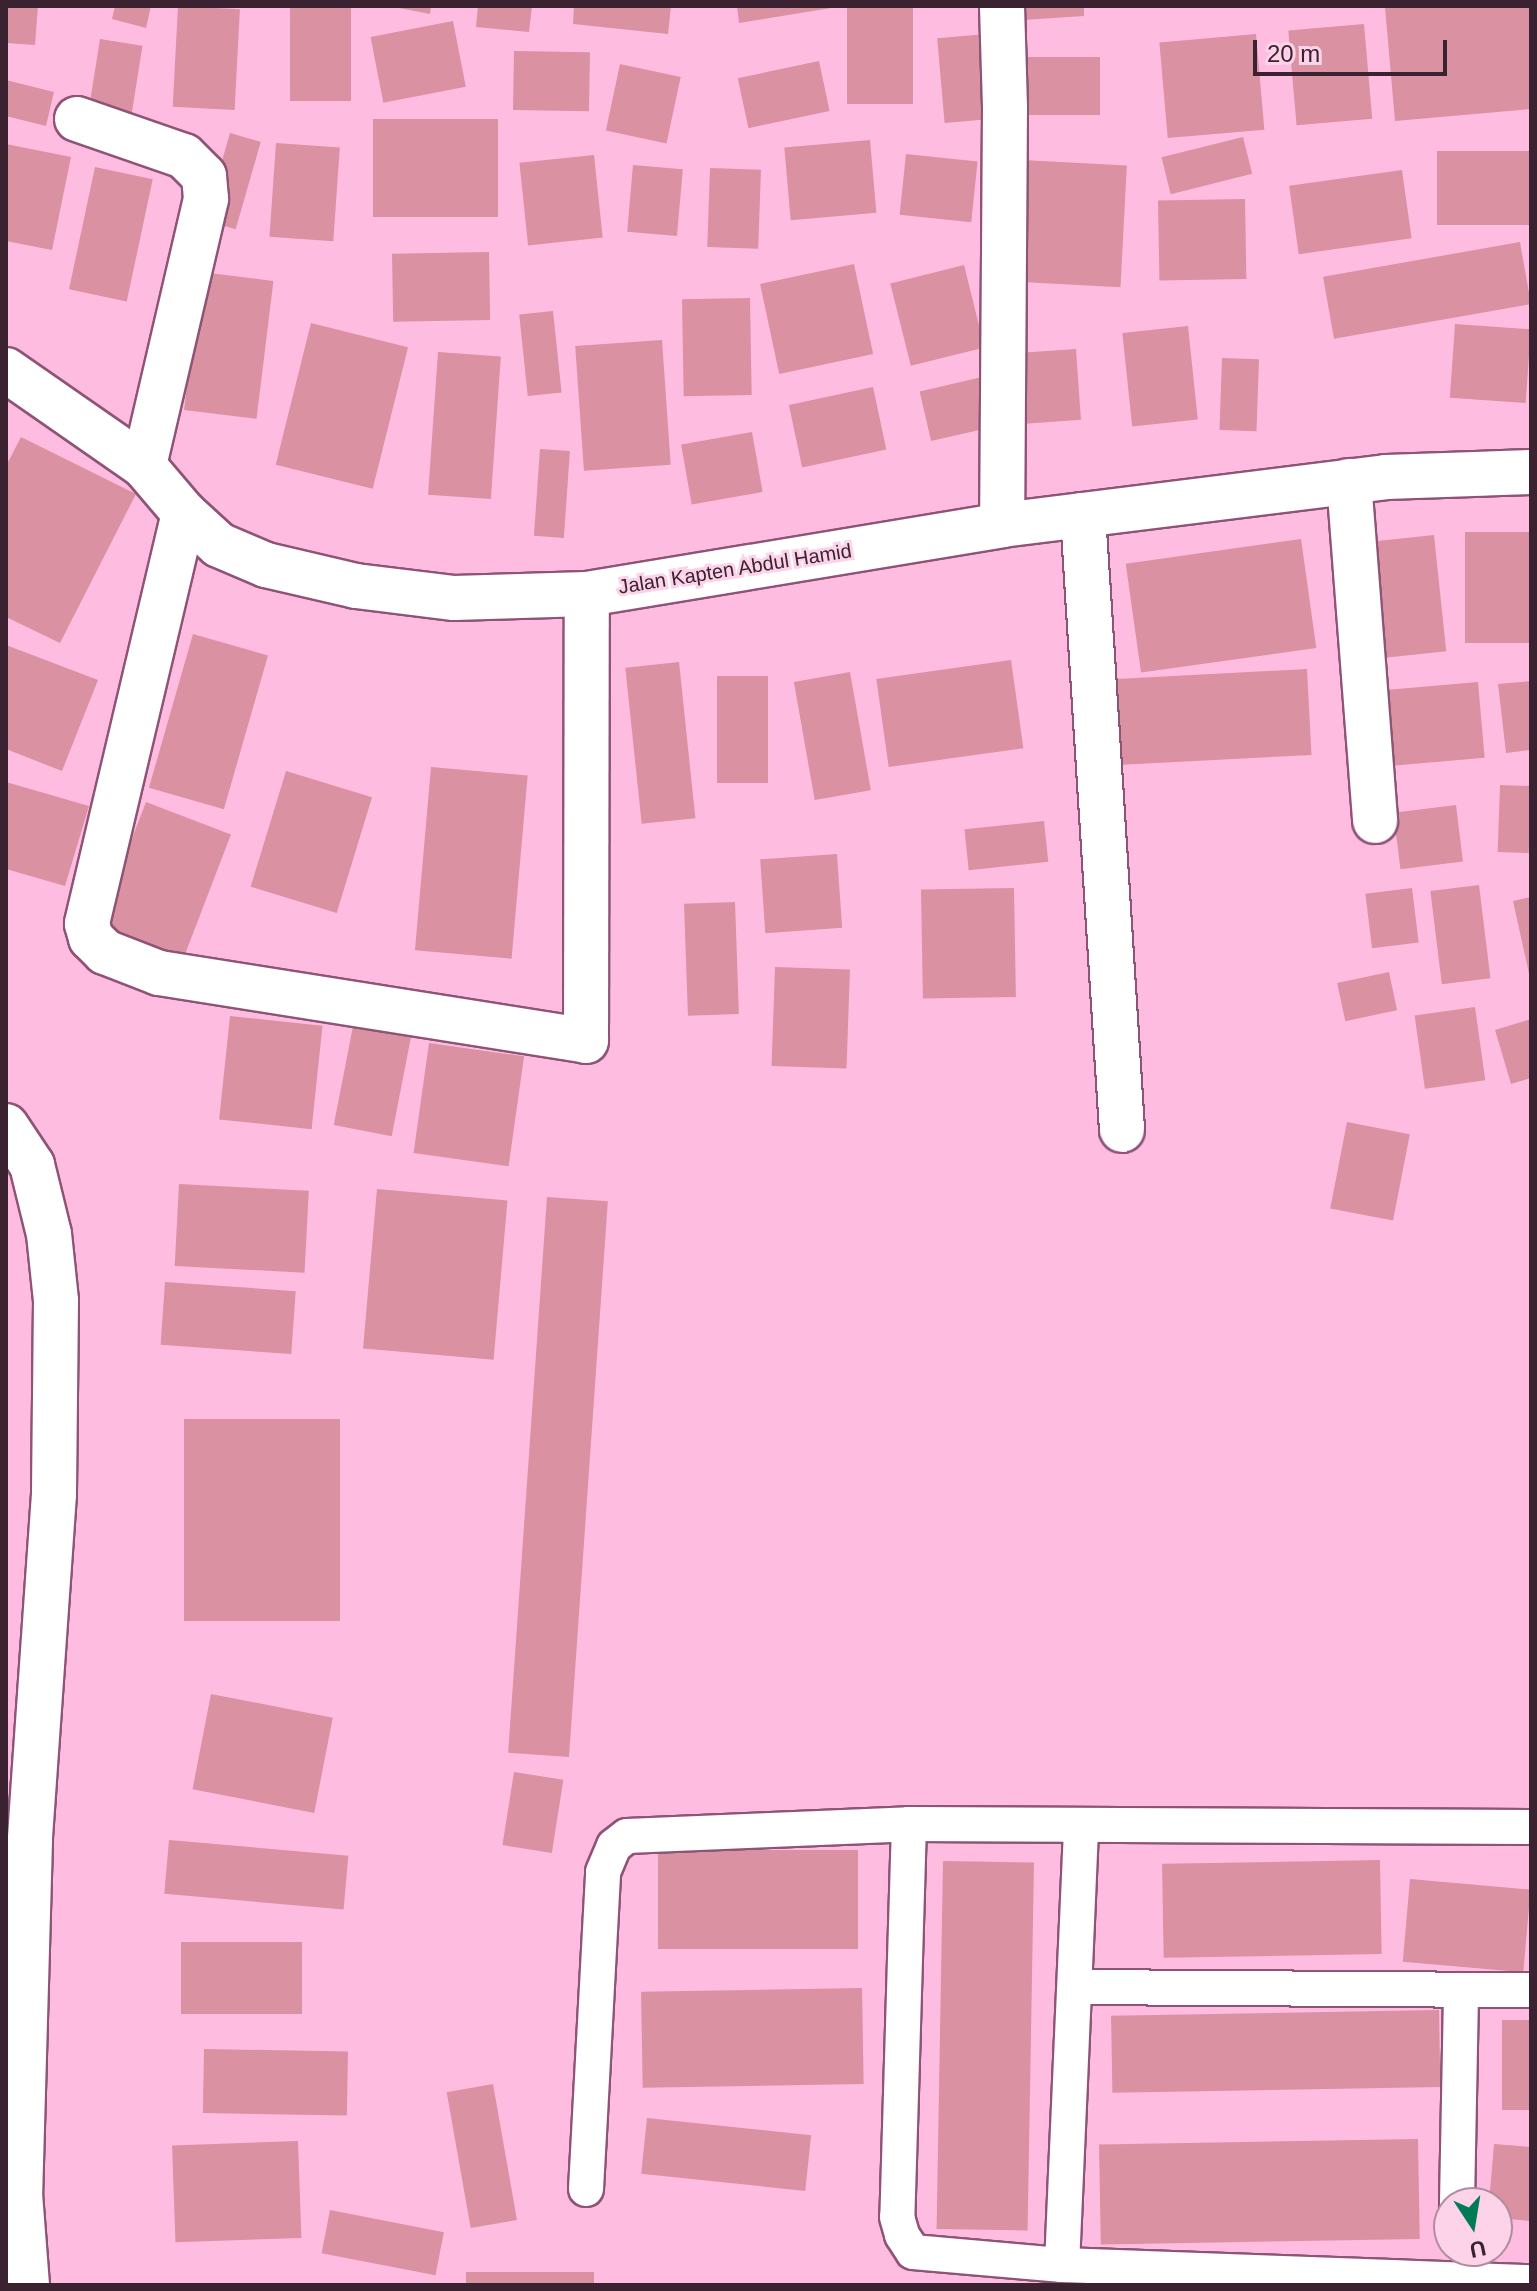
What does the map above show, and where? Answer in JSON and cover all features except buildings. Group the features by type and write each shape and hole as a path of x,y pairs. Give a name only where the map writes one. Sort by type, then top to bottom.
{"street":[{"path":"1002,6 1005,109 1002,525"},
{"path":"77,119 184,156 204,176 206,199 144,466"},
{"name":"Jalan Kapten Abdul Hamid","path":"6,370 144,466 184,513 219,545 266,565 356,586 454,598 587,594 1002,525 1349,481 1531,472"},
{"path":"1349,481 1375,821"},
{"path":"184,513 87,924 91,938 105,952 159,973 586,1041 587,594"},
{"path":"1083,515 1122,1130"},
{"path":"6,1126 32,1165 49,1234 56,1301 54,1494 18,1842 20,2194 27,2285"}],"lane":[{"path":"909,1824 897,2217 902,2235 913,2252 1062,2265 1433,2265"},
{"path":"586,2189 603,1872 617,1842 634,1835 909,1824 1531,1827"},
{"path":"1062,2265 1081,1825"},
{"path":"1076,1987 1531,1990"},
{"path":"1457,2187 1461,1990"},
{"path":"1465,2267 1531,2282"}]}
